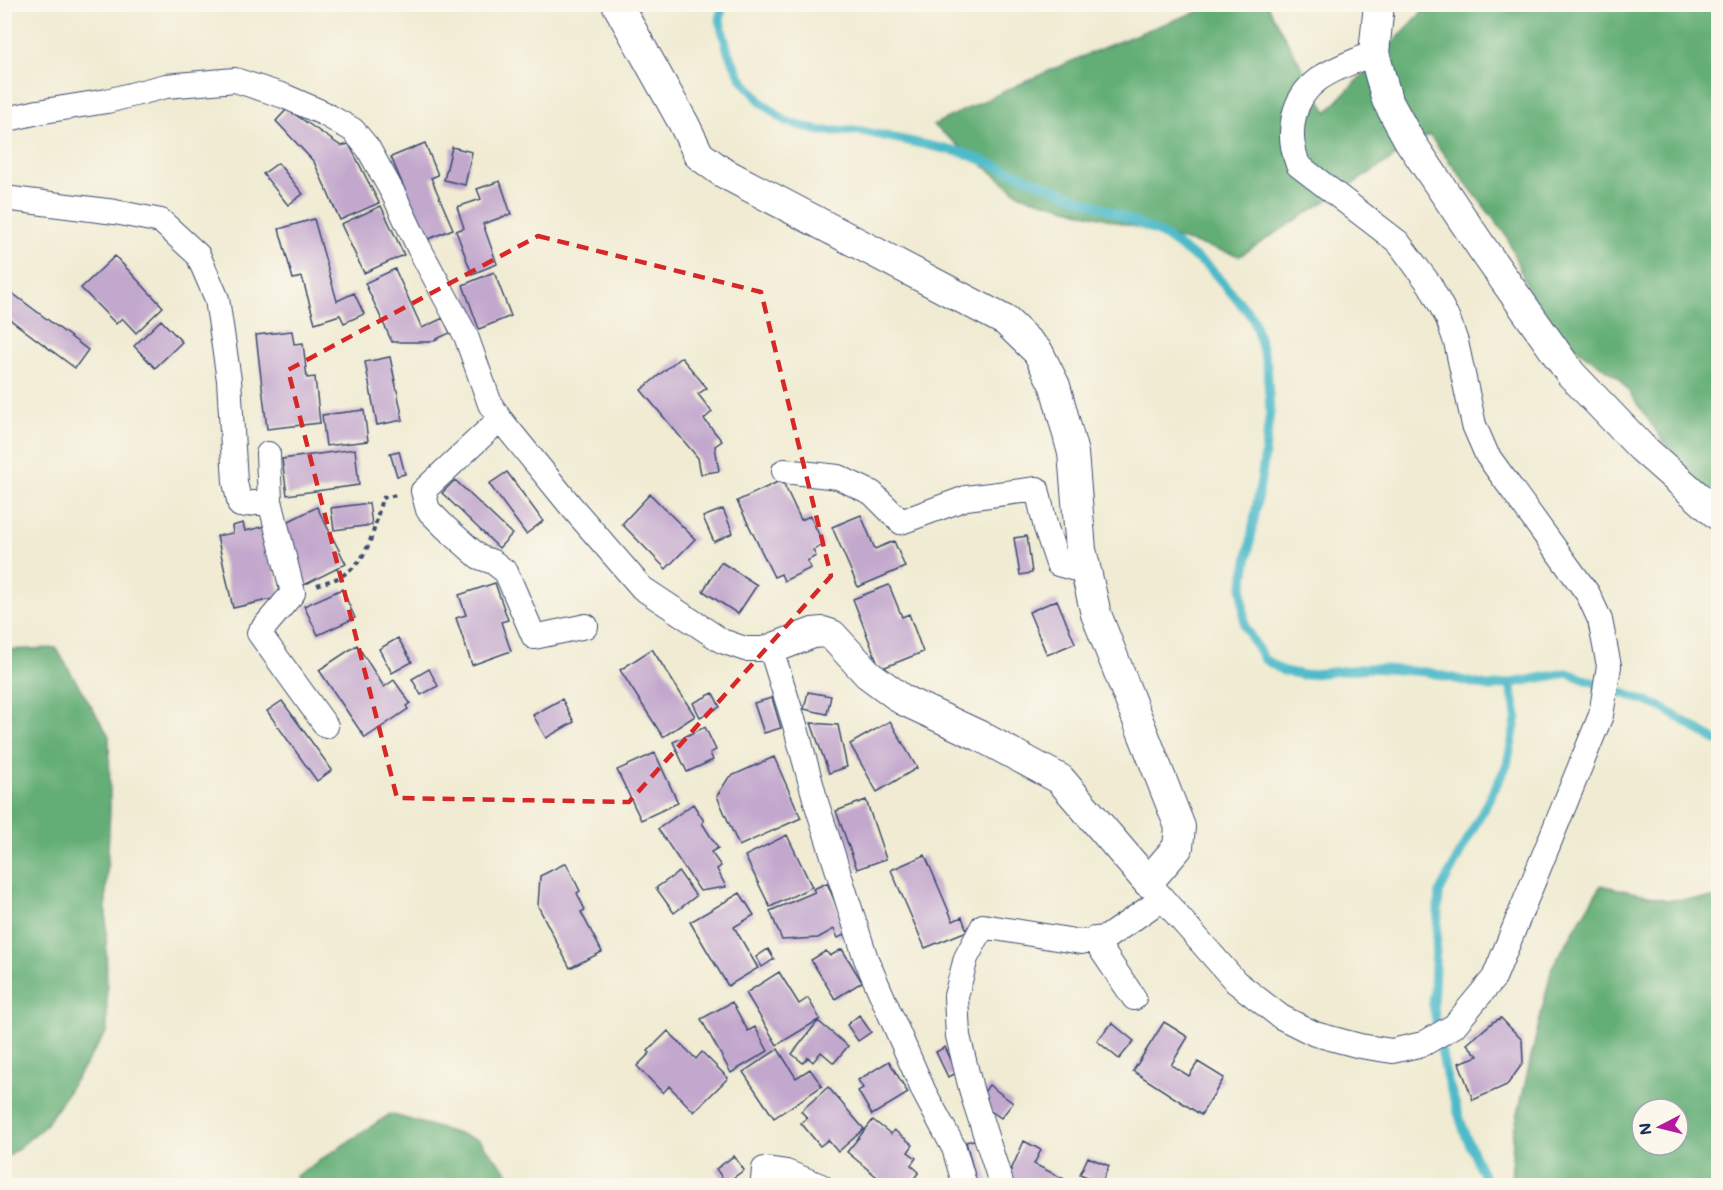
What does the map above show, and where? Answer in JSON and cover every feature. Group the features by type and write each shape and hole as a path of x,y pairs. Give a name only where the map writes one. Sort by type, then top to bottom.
{"street":[{"path":"617,4 699,155 722,172 1006,321 1038,352 1055,386 1073,453 1081,550 1096,614 1180,827 1178,847 1155,890 1107,937 1081,942 983,926 966,958 956,996 958,1036 972,1093 1002,1185"},
{"path":"1379,4 1374,53 1387,100 1409,140 1571,374 1641,447 1719,515"},
{"path":"4,120 108,101 166,86 235,80 284,96 323,113 353,130 368,148 389,186 466,336 485,394 500,419 642,588 722,641 745,649 771,649 813,633 832,634 868,674 903,700 980,736 1060,779 1236,982 1281,1017 1315,1034 1360,1046 1392,1051 1423,1044 1454,1026 1494,978 1601,715 1609,666 1600,620 1588,594 1486,455 1473,425 1456,342 1448,319 1430,285 1398,242 1298,165 1291,146 1291,128 1297,104 1308,87 1324,75 1374,53"},
{"path":"4,198 161,220 198,255 217,299 229,380 235,482 240,505 270,501"},
{"path":"500,419 423,490 428,510 479,558 493,562 506,572 534,637 586,627"},
{"path":"268,454 270,501 293,593 259,633 326,726"},
{"path":"784,471 838,477 872,493 901,522 966,498 1037,489 1046,528 1058,564 1086,572"},
{"path":"771,649 816,802 866,959 924,1092 954,1148 965,1185"},
{"path":"1094,939 1134,998"},
{"path":"767,1185 763,1180 764,1169 786,1172 821,1185"}],"path":[{"path":"293,593 344,575 360,560 371,541 382,498 423,490"}],"highlighted area":[{"path":"538,236 761,292 831,576 629,802 397,798 288,370"}],"green space":[{"path":"1217,5 1267,5 1327,112 1427,5 1718,5 1718,504 1682,468 1620,379 1543,326 1506,235 1429,135 1240,256 1020,195 933,125 1073,60"},
{"path":"56,648 109,736 110,808 106,895 107,1031 46,1125 5,1159 5,650"},
{"path":"1601,885 1667,900 1718,898 1718,1185 1511,1185 1513,1135 1552,967"},
{"path":"390,1114 479,1140 519,1185 294,1185 296,1176"}],"building":[{"path":"287,109 341,146 349,144 379,203 340,220 314,162 276,121"},
{"path":"425,143 438,175 431,178 453,229 426,240 391,157"},
{"path":"452,147 472,152 465,185 444,180"},
{"path":"278,163 303,194 288,205 263,174"},
{"path":"500,181 511,214 483,224 497,264 472,274 456,231 464,228 457,207 481,199 477,189"},
{"path":"381,206 404,255 364,273 341,224"},
{"path":"314,219 337,301 354,293 364,314 344,323 340,315 315,323 302,277 293,279 279,229"},
{"path":"115,256 163,307 136,333 122,318 116,324 81,288"},
{"path":"395,269 422,328 443,318 450,333 430,342 392,342 365,283"},
{"path":"494,272 511,316 479,329 463,285"},
{"path":"12,293 88,350 75,368 4,315 4,303"},
{"path":"161,320 182,342 155,368 134,346"},
{"path":"292,331 294,344 303,343 307,378 315,377 320,423 267,429 256,335"},
{"path":"390,357 403,420 377,425 365,362"},
{"path":"681,357 707,388 698,394 712,412 704,419 722,441 715,446 719,471 701,474 698,458 641,390"},
{"path":"364,410 368,441 326,446 322,415"},
{"path":"355,449 359,485 287,495 282,459"},
{"path":"399,451 405,474 397,476 390,453"},
{"path":"507,472 543,521 526,534 489,484"},
{"path":"455,480 512,534 499,548 442,493"},
{"path":"782,480 801,520 810,516 824,545 813,550 816,556 807,561 811,568 784,581 781,574 774,577 737,501"},
{"path":"650,494 695,539 666,569 622,524"},
{"path":"369,503 372,525 334,530 331,508"},
{"path":"317,507 346,564 304,585 286,548 283,524"},
{"path":"723,509 733,533 714,542 703,517"},
{"path":"861,515 875,549 894,541 905,567 858,587 832,527"},
{"path":"243,523 245,531 266,526 281,597 233,608 217,536 233,533 232,526"},
{"path":"1027,536 1032,573 1020,575 1014,538"},
{"path":"721,562 757,585 738,614 703,591"},
{"path":"495,583 508,620 501,622 511,651 472,665 456,618 466,615 459,595"},
{"path":"889,585 902,617 909,614 923,652 880,669 853,599"},
{"path":"342,589 355,618 318,635 304,606"},
{"path":"1057,600 1075,643 1047,655 1029,612"},
{"path":"398,638 412,662 392,673 379,649"},
{"path":"357,645 384,687 394,680 410,703 406,706 408,709 365,738 319,670"},
{"path":"652,649 695,716 663,737 620,670"},
{"path":"429,669 438,686 421,695 412,679"},
{"path":"808,692 831,696 827,714 804,709"},
{"path":"713,693 720,707 700,717 693,703"},
{"path":"772,698 781,728 764,733 754,703"},
{"path":"562,699 574,722 546,738 533,715"},
{"path":"282,701 332,770 317,781 267,711"},
{"path":"890,721 917,768 877,792 850,744"},
{"path":"811,723 838,725 847,767 829,773"},
{"path":"705,727 716,750 710,753 713,760 687,772 673,742"},
{"path":"655,753 678,803 641,820 617,770"},
{"path":"774,757 801,818 739,846 717,796 729,777"},
{"path":"866,800 886,859 857,869 836,811"},
{"path":"693,804 718,848 711,852 721,866 717,869 726,887 700,891 658,829"},
{"path":"787,835 812,887 770,907 745,856"},
{"path":"925,855 953,921 962,917 967,931 925,948 891,870"},
{"path":"566,863 580,891 577,893 585,910 581,912 602,952 570,968 538,906 540,876"},
{"path":"679,872 696,896 674,913 656,888"},
{"path":"827,883 848,933 838,938 834,929 818,938 782,940 770,911 815,892 813,889"},
{"path":"740,893 754,915 734,927 758,968 728,986 690,922"},
{"path":"768,949 774,959 762,967 756,957"},
{"path":"842,949 862,982 835,999 811,960 826,951 830,956"},
{"path":"779,972 799,1004 808,998 820,1019 777,1045 746,993"},
{"path":"732,1002 748,1031 755,1027 768,1051 731,1073 701,1019"},
{"path":"859,1015 871,1032 858,1041 847,1025"},
{"path":"1501,1018 1522,1040 1523,1063 1507,1085 1473,1100 1459,1063 1478,1056 1467,1044"},
{"path":"818,1021 848,1046 834,1063 821,1052 813,1062 808,1057 803,1063 792,1054"},
{"path":"1164,1022 1188,1037 1171,1065 1189,1076 1198,1062 1224,1078 1201,1115 1133,1071"},
{"path":"1112,1023 1134,1041 1119,1059 1097,1041"},
{"path":"668,1031 696,1059 702,1052 728,1078 694,1112 669,1086 663,1093 637,1066"},
{"path":"945,1047 957,1073 948,1077 936,1052"},
{"path":"778,1049 796,1078 810,1069 822,1086 774,1118 743,1072"},
{"path":"889,1061 908,1093 872,1115 858,1091 863,1088 858,1080"},
{"path":"989,1085 1013,1103 1001,1118 988,1109 982,1095"},
{"path":"828,1087 864,1129 838,1152 828,1140 820,1146 801,1123 807,1118 801,1111"},
{"path":"873,1120 891,1134 894,1130 913,1145 908,1152 916,1158 911,1165 919,1172 908,1186 888,1186 847,1152"},
{"path":"978,1139 989,1181 977,1184 966,1142"},
{"path":"1024,1141 1041,1150 1034,1164 1078,1186 1016,1186 1007,1179"},
{"path":"734,1156 744,1170 726,1183 716,1169"},
{"path":"1088,1157 1109,1166 1100,1186 1087,1185 1090,1178 1080,1174"}],"waterway":[{"path":"722,4 720,22 728,52 742,79 761,102 785,121 819,131 861,131 964,153 1101,207 1158,232 1209,267 1253,318 1267,365 1270,412 1242,590 1245,627 1264,659 1283,671 1303,675 1369,668 1427,672 1490,687 1567,673 1659,706 1718,742"},
{"path":"1488,1186 1465,1134 1446,1075 1433,1005 1439,893 1507,765 1517,716 1510,684"}]}
